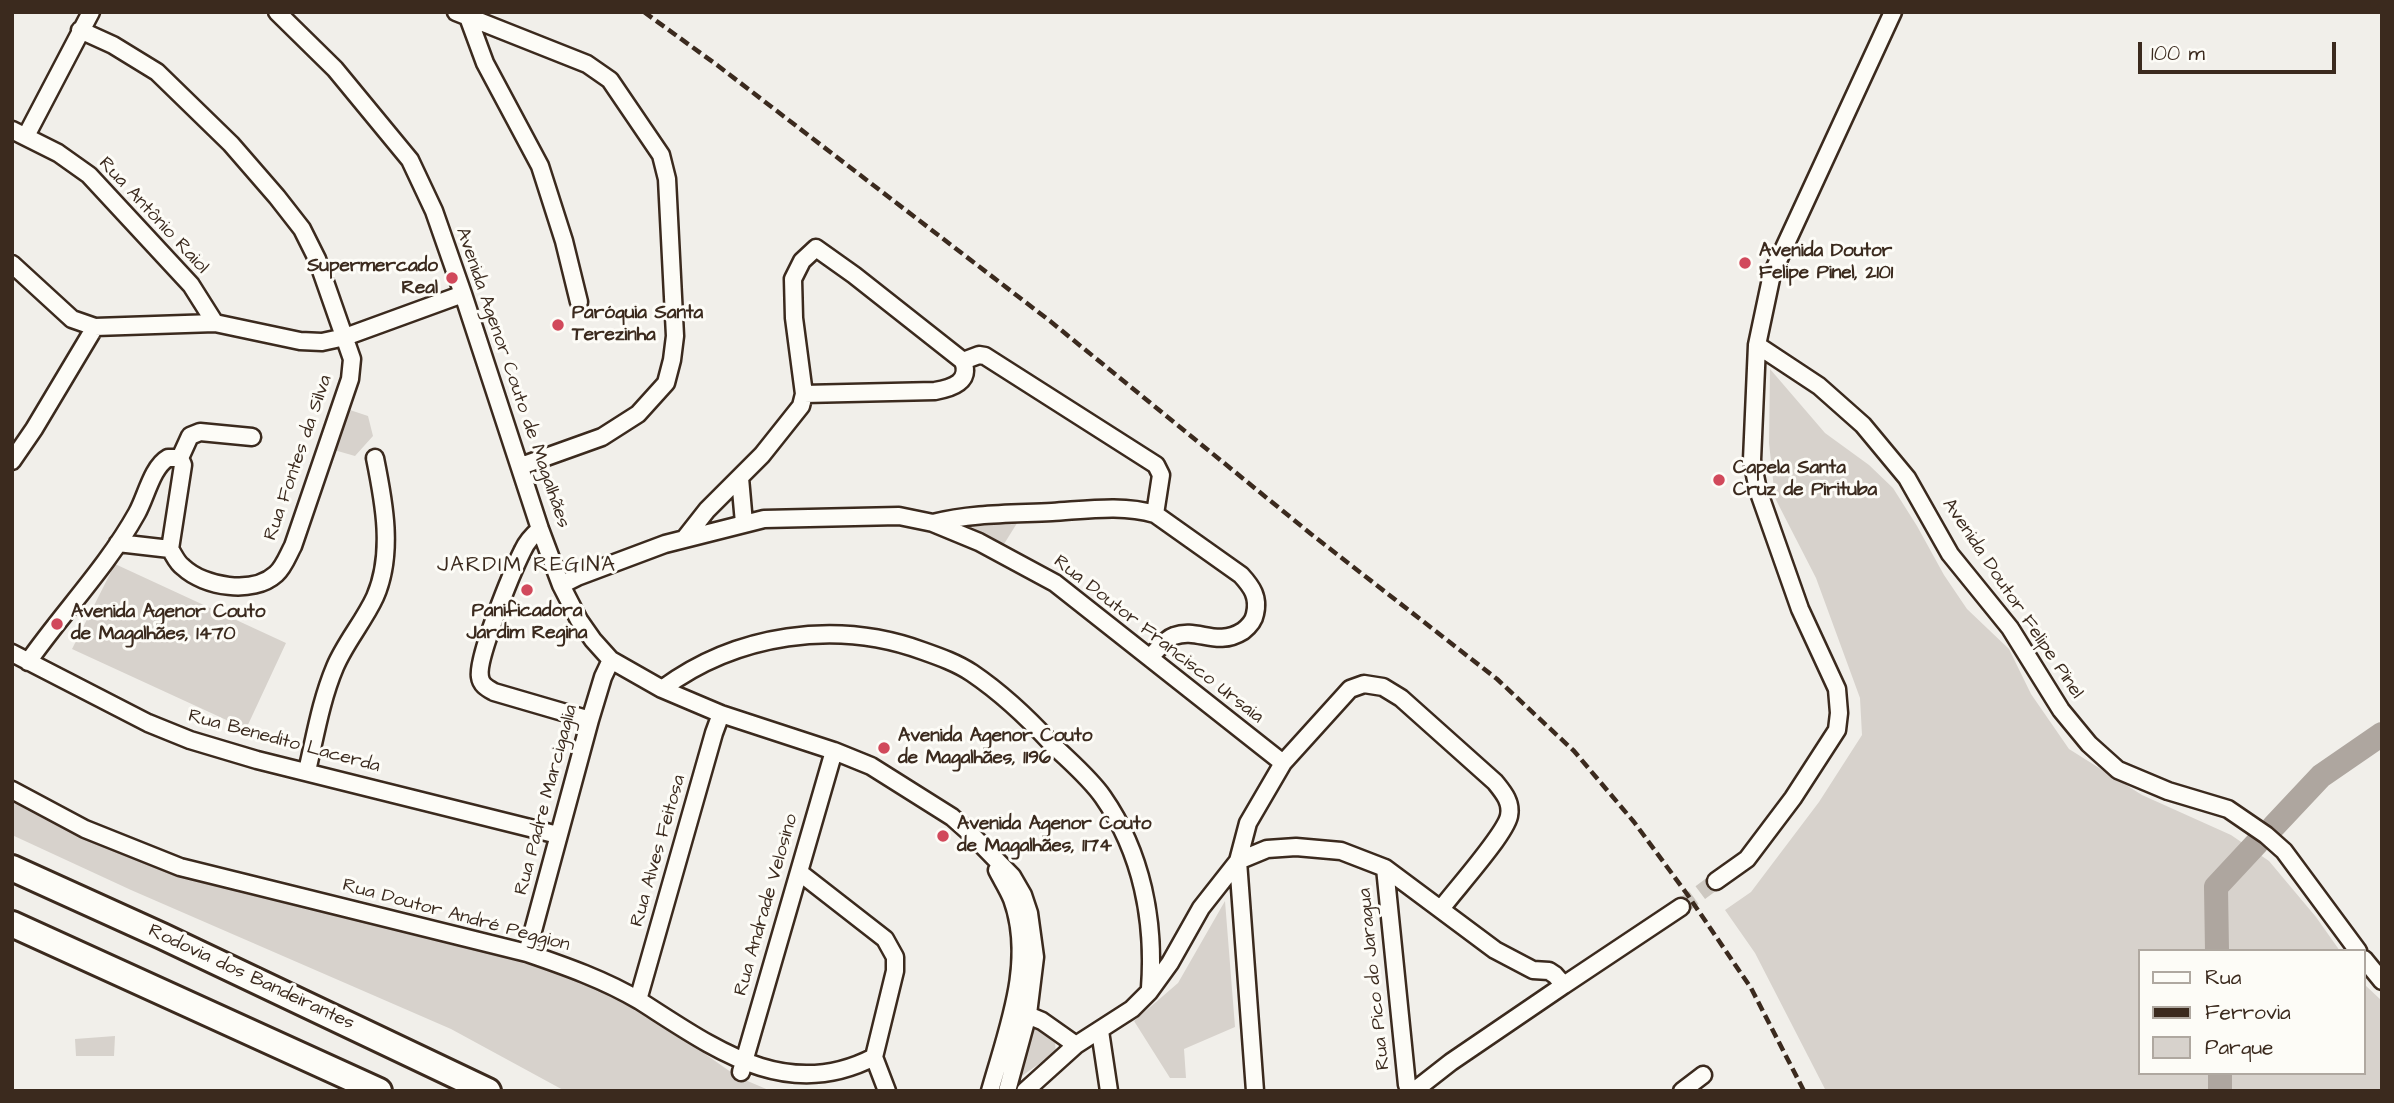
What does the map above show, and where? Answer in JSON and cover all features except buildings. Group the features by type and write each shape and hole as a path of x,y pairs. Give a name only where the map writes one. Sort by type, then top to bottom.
{"highway":[{"name":"Rodovia dos Bandeirantes","path":"12,868 488,1091"},
{"path":"12,924 379,1091"}],"street":[{"path":"19,133 91,12"},
{"name":"Avenida Agenor Couto de Magalhães","path":"277,12 335,69 410,160 434,211 561,585 593,640 611,660 662,689 721,714 872,766 952,817 1012,876 1029,913 1035,957 1020,1012 990,1091"},
{"path":"1716,881 1747,859 1793,798 1837,730 1837,689 1788,577 1758,489 1752,460 1757,345 1772,274 1893,12"},
{"path":"462,15 540,166 564,241 579,302"},
{"path":"462,15 587,64 610,80 661,155 667,179 675,336 666,383 638,414 602,437 521,466"},
{"name":"Rua Fontes da Silva","path":"80,30 113,45 156,72 231,144 261,178 302,229 317,259 352,359 350,379 293,546 275,575 261,582 242,586 222,585 198,577 183,568 170,549"},
{"name":"Rua Antônio Raiol","path":"19,133 58,153 89,175 191,285 215,323"},
{"path":"685,538 707,510 787,426 801,406 804,394 794,318 793,279 802,261 816,248 874,289 963,361 965,368 964,376 952,388 935,391 804,394"},
{"path":"12,264 72,319 95,327 215,323 300,341 321,342 345,337 463,294"},
{"path":"12,461 95,327"},
{"name":"Avenida Doutor Felipe Pinel","path":"1757,345 1819,386 1863,425 1907,478 1950,554 2010,628 2061,710 2089,744 2119,770 2168,791 2228,809 2266,835 2284,850 2357,949"},
{"path":"963,361 979,355 985,356 1156,466 1161,475 1155,514"},
{"path":"118,543 170,549 182,475 183,465 180,458 190,436 200,432 252,438"},
{"path":"28,662 107,561 137,513 164,460 180,458"},
{"path":"307,771 329,681 336,663 376,595 384,564 382,491 375,458"},
{"path":"740,478 744,523"},
{"path":"933,523 953,518 1095,510 1141,510 1155,514 1241,575 1252,587 1257,601 1255,618 1245,630 1226,639 1185,633 1171,637 1150,657"},
{"name":"Rua Doutor Francisco Ursaia","path":"561,585 685,538 744,523 787,518 899,516 933,523 979,542 1055,583 1283,763"},
{"path":"540,529 523,549 494,622 479,675 482,685 494,692 590,720"},
{"path":"662,689 680,675 750,645 791,636 840,633 899,642 944,659 971,673 1033,724 1093,786 1124,832 1137,861 1146,897 1152,957 1149,992"},
{"name":"Rua Benedito Lacerda","path":"12,653 148,723 190,740 558,835"},
{"name":"Rua Padre Marcigaglia","path":"527,953 590,720 611,660"},
{"path":"1255,1091 1238,862 1248,823 1283,763 1350,689 1364,684 1382,687 1401,698 1495,782 1508,798 1509,816 1501,833 1441,909"},
{"name":"Rua Alves Feitosa","path":"638,1000 721,714"},
{"name":"Rua Andrade Velosino","path":"741,1072 834,751"},
{"name":"Rua Doutor André Peggion","path":"12,790 85,829 180,867 527,953 576,970 638,1000 741,1072 763,1082 784,1088 820,1087 858,1071 874,1057"},
{"path":"1025,1091 1076,1045 1132,1010 1170,963 1201,908 1238,862 1267,849 1296,847 1341,851 1385,869 1495,950 1533,970 1549,971 1563,985"},
{"name":"Rua Pico do Jaragua","path":"1385,869 1411,1088"},
{"path":"799,872 885,939 895,957 895,971 874,1057 887,1091"},
{"path":"1411,1088 1681,907"},
{"path":"2366,961 2382,981"},
{"path":"1020,1012 1076,1045"},
{"name":"Avenida Agenor Couto de Magalhães","path":"1007,1091 1020,1012"},
{"path":"1100,1031 1109,1091"},
{"path":"1682,1091 1703,1075"}],"green space":[{"path":"1770,369 1825,433 1869,465 1893,488 1944,575 1967,609 2009,649 2031,694 2069,749 2142,795 2231,835 2269,861 2316,917 2339,949 2138,949 2138,1075 2366,1075 2366,986 2382,1001 2382,1091 1826,1091 1755,953 1725,910 1751,892 1819,802 1862,735 1860,698 1816,578 1775,498 1769,443"},
{"path":"347,409 368,416 373,436 355,456 334,450"},
{"path":"1019,520 1004,544 968,525"},
{"path":"115,564 286,643 246,729 72,649"},
{"path":"12,795 83,834 574,975 635,1005 738,1077 771,1091 565,1091 451,1029 131,890 12,835"},
{"path":"1225,901 1235,1027 1184,1049 1186,1078 1170,1078 1134,1021 1178,983"},
{"path":"1038,1029 1055,1043 1056,1052 1016,1080 1030,1030"},
{"path":"115,1036 114,1056 76,1056 75,1039"}],"waterway":[{"path":"2274,826 2321,776 2382,734"},
{"path":"2217,949 2216,887 2257,843"},
{"path":"2220,1075 2220,1091"}],"tunnel":[{"path":"1681,907 1716,881"}],"railway":[{"path":"644,12 1050,321 1311,534 1497,679 1574,751 1634,822 1751,988 1804,1091"}],"place":[{"name":"Avenida Doutor Felipe Pinel, 2101","path":"1745,263"},
{"name":"Supermercado Real","path":"452,278"},
{"name":"Paróquia Santa Terezinha","path":"558,325"},
{"name":"Capela Santa Cruz de Pirituba","path":"1719,480"},
{"name":"Panificadora Jardim Regina","path":"527,590"},
{"name":"Avenida Agenor Couto de Magalhães, 1470","path":"57,624"},
{"name":"Avenida Agenor Couto de Magalhães, 1196","path":"884,748"},
{"name":"Avenida Agenor Couto de Magalhães, 1174","path":"943,836"}],"district":[{"name":"JARDIM REGINA","path":"527,567"}]}
